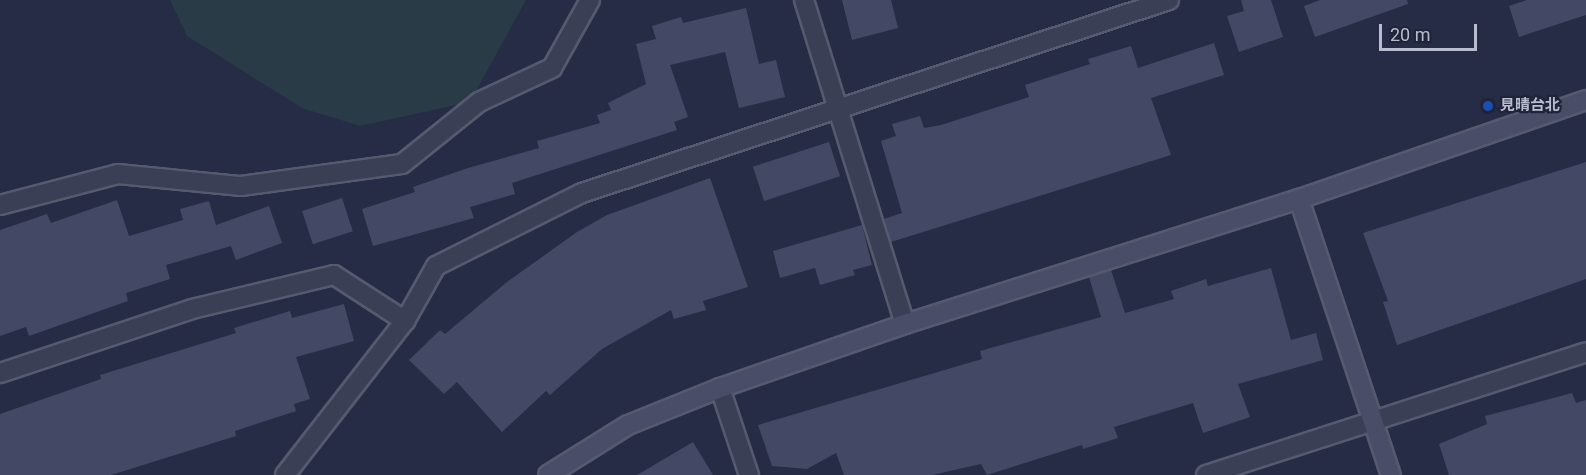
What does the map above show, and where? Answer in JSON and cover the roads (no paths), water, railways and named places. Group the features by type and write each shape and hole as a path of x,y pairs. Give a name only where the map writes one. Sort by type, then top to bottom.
{"street":[{"path":"0,206 118,174 241,186 402,164 479,102 552,68 590,0"},
{"path":"804,0 835,108 905,324"},
{"path":"285,475 405,321 436,266 582,193 1169,0"},
{"path":"548,475 628,425 720,388 905,324 1299,199 1586,100"},
{"path":"1299,199 1391,475"},
{"path":"0,373 192,309 334,275 405,321"},
{"path":"1206,475 1586,352"},
{"path":"720,388 749,475"}],"place":[{"name":"見晴台北","path":"1488,106"}]}
